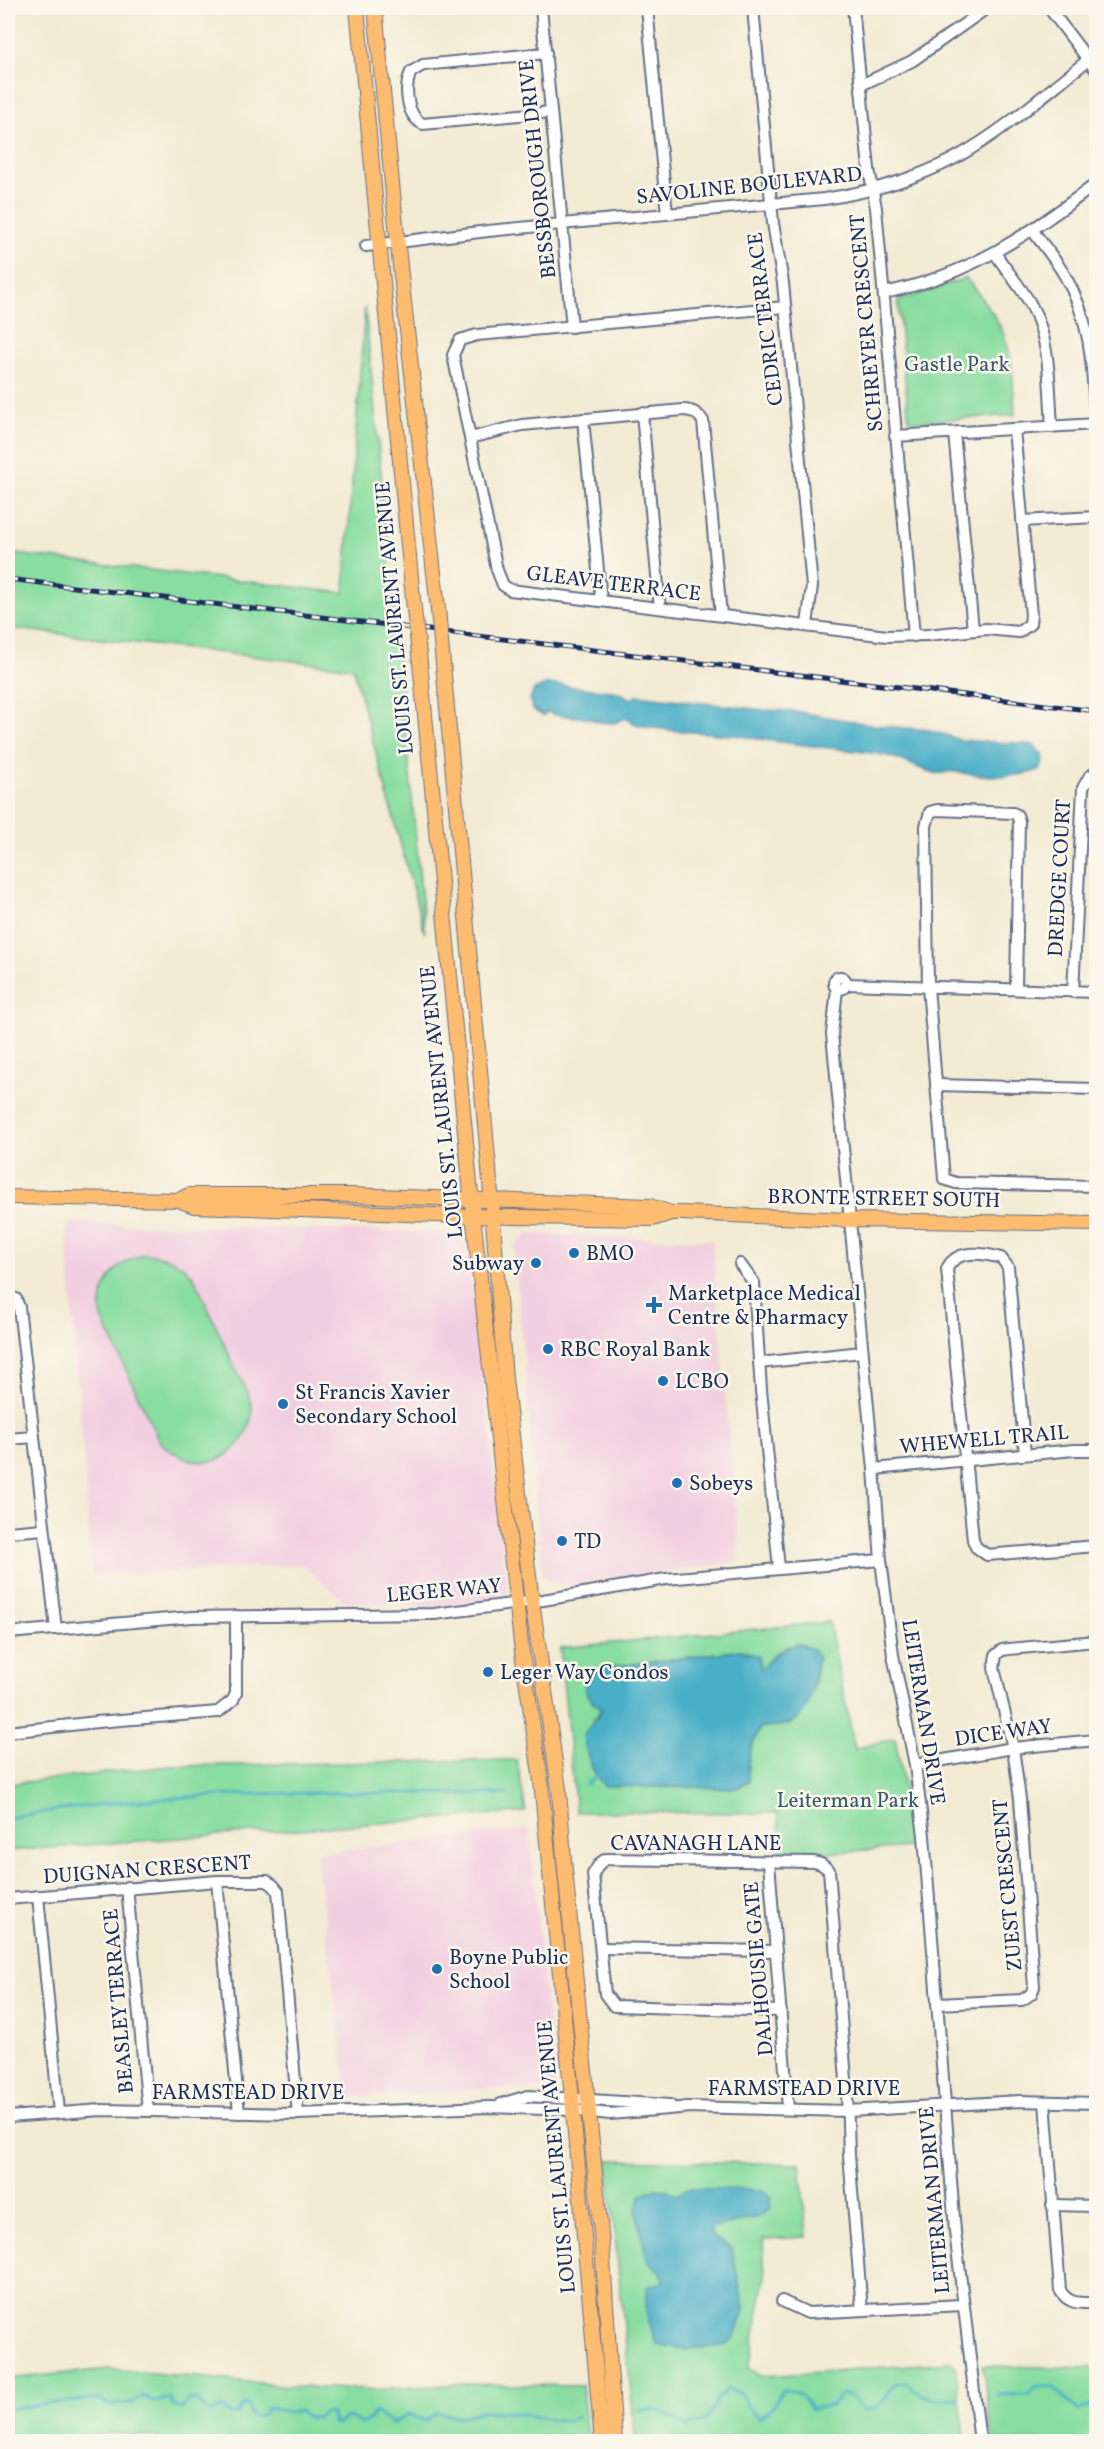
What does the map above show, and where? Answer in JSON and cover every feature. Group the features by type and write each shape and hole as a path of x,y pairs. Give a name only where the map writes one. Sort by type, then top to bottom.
{"main road":[{"name":"LOUIS ST. LAURENT AVENUE","path":"357,8 447,960 517,1603 541,1781 602,2442"},
{"name":"LOUIS ST. LAURENT AVENUE","path":"375,8 438,609 505,1378 532,1601 559,1790 587,2106 602,2244 615,2442"},
{"name":"BRONTE STREET SOUTH","path":"179,1200 189,1195 472,1198 651,1206 672,1213 850,1220 1096,1224"},
{"name":"BRONTE STREET SOUTH","path":"8,1197 179,1200 194,1206 473,1215 652,1219 672,1213"}],"street":[{"name":"BESSBOROUGH DRIVE","path":"541,8 572,327"},
{"path":"647,8 667,214"},
{"name":"CEDRIC TERRACE","path":"753,8 771,205 785,307 812,586 807,626"},
{"name":"SCHREYER CRESCENT","path":"853,8 884,292 914,636"},
{"path":"861,85 912,61 987,8"},
{"path":"1049,8 1093,57 1096,70"},
{"path":"546,54 417,67 408,78 409,98 416,121 429,124 551,112"},
{"name":"SAVOLINE BOULEVARD","path":"366,246 563,224 824,200 873,190 936,167 967,150 1093,57"},
{"path":"884,292 947,274 994,253 1033,231 1096,184"},
{"path":"895,436 1096,424 1092,328 1065,275 1033,231"},
{"path":"994,253 1029,302 1039,322 1047,356 1052,427"},
{"name":"GLEAVE TERRACE","path":"785,307 468,336 460,340 453,355 497,570 503,585 510,590 887,636 914,636 973,630 1018,632 1030,624 1031,615 1014,429"},
{"path":"471,438 522,425 642,413 690,410 697,414 703,421 720,615"},
{"path":"642,413 660,608"},
{"path":"583,419 600,600"},
{"path":"954,433 973,630"},
{"path":"1022,521 1096,517"},
{"name":"DREDGE COURT","path":"1073,992 1083,788 1089,777 1096,772"},
{"path":"1016,988 1017,815 936,810 930,812 926,826 928,987 944,1179 950,1183 1096,1186"},
{"name":"LEITERMAN DRIVE","path":"928,987 841,986 832,1034 881,1560 893,1655 915,1765 924,1836 962,2305 980,2442"},
{"path":"928,987 1096,992"},
{"path":"936,1085 1096,1089"},
{"path":"1025,1454 1008,1267 1001,1258 966,1254 951,1262 947,1269 973,1540 980,1552 987,1555 1096,1546"},
{"path":"740,1264 754,1283 759,1363 779,1568"},
{"path":"8,1296 16,1299 20,1307 56,1629"},
{"path":"759,1363 862,1352"},
{"path":"8,1439 34,1437"},
{"name":"WHEWELL TRAIL","path":"874,1468 1096,1450"},
{"path":"8,1532 44,1528"},
{"name":"LEGER WAY","path":"8,1633 192,1617 434,1614 666,1579 881,1560"},
{"path":"8,1732 218,1712 232,1700 236,1693 236,1616"},
{"path":"1013,1748 994,1668 996,1655 1002,1650 1009,1649 1096,1641"},
{"name":"DICE WAY","path":"915,1765 1013,1748 1096,1740"},
{"name":"ZUEST CRESCENT","path":"937,2004 1022,2000 1031,1994 1034,1988 1020,1799 1013,1748"},
{"name":"CAVANAGH LANE","path":"781,2011 614,2006 605,1994 593,1874 600,1863 606,1859 814,1862 829,1870 848,2110"},
{"name":"DALHOUSIE GATE","path":"769,1862 788,2109"},
{"path":"217,1881 239,2113"},
{"name":"DUIGNAN CRESCENT","path":"8,1899 217,1881 267,1881 273,1885 278,1892 298,2114"},
{"name":"BEASLEY TERRACE","path":"127,1887 148,2111"},
{"path":"38,1896 59,2112"},
{"path":"601,1948 776,1951"},
{"path":"1045,2102 1060,2290 1067,2300 1074,2303 1096,2303"},
{"name":"FARMSTEAD DRIVE","path":"8,2117 101,2110 298,2114 572,2104 587,2106 610,2114 691,2107 848,2110 1045,2102 1096,2103"},
{"path":"848,2110 862,2310"},
{"path":"1052,2205 1096,2206"},
{"path":"782,2301 808,2313 962,2305"}],"shaded area":[{"name":"St Francis Xavier Secondary School","path":"66,1223 455,1233 467,1244 509,1596 430,1608 345,1601 302,1565 92,1575"},
{"path":"526,1234 712,1240 740,1562 559,1586 543,1577 514,1246"},
{"name":"Boyne Public School","path":"529,1829 554,2084 544,2089 494,2088 348,2097 316,1853"}],"green space":[{"name":"Gastle Park","path":"966,278 1003,332 1012,368 1015,415 909,422 898,301"},
{"path":"365,307 425,934 353,668 8,628 8,553 344,593"},
{"path":"147,1254 173,1261 184,1267 194,1277 250,1399 252,1413 247,1431 236,1447 213,1461 197,1462 183,1458 159,1441 102,1318 102,1296 111,1277 126,1262"},
{"name":"Leiterman Park","path":"829,1622 855,1749 895,1738 904,1785 910,1847 782,1856 778,1813 576,1812 560,1648","holes":["787,1646 818,1657 814,1684 778,1726 761,1727 750,1753 749,1781 738,1788 604,1786 592,1720 600,1710 601,1704 598,1669 741,1650 760,1670 773,1655"]},
{"path":"517,1760 526,1812 8,1851 8,1784 170,1766"},
{"path":"607,2160 800,2164 807,2237 763,2239 765,2277 749,2368 761,2376 951,2362 955,2366 965,2434 896,2442 636,2441"},
{"path":"983,2366 1096,2368 1096,2441 992,2441"},
{"path":"110,2369 301,2387 369,2390 464,2384 582,2386 587,2441 159,2442 159,2437 112,2433 8,2441 8,2379"}],"water":[{"path":"548,684 619,692 631,699 638,695 763,710 793,711 874,725 930,730 960,740 1027,744 1033,745 1044,756 1041,769 1022,774 937,773 878,754 731,735 646,727 626,718 614,723 547,712 543,716 532,709 530,699 534,690"},
{"path":"800,1644 813,1649 818,1657 809,1701 800,1716 790,1724 761,1727 750,1753 749,1781 738,1788 604,1786 596,1775 590,1763 583,1736 602,1708 594,1703 585,1689 585,1679 598,1669 741,1650 758,1656 761,1669 778,1653"},
{"path":"655,2188 668,2190 677,2195 688,2188 763,2190 771,2198 769,2210 758,2217 710,2229 713,2237 732,2249 744,2309 735,2337 723,2346 685,2349 656,2344 646,2312 647,2287 663,2282 663,2275 647,2260 636,2211 641,2195"}],"waterway":[{"path":"587,1784 599,1774"},
{"path":"8,1818 131,1801 256,1794 507,1794"},
{"path":"639,2410 657,2410 687,2426 705,2421 717,2399 728,2389 741,2394 747,2408 760,2418 771,2409 783,2390 796,2393 812,2409 831,2405 843,2394 851,2397 863,2410 869,2410 882,2402 895,2383 907,2383 920,2394 931,2398 960,2398"},
{"path":"997,2395 1027,2394 1038,2386 1053,2387 1079,2411 1096,2403"},
{"path":"8,2409 99,2398 110,2405 130,2403 144,2396 155,2402 171,2398 172,2406 182,2409 189,2399 196,2400 210,2412 223,2408 230,2414 237,2414 243,2405 248,2405 251,2414 256,2417 263,2415 266,2408 286,2412 300,2411 307,2417 315,2418 324,2412 331,2413 332,2422 338,2424 350,2417 361,2424 369,2420 375,2412 392,2423 409,2414 426,2421 437,2412 459,2417 482,2411 513,2413 567,2421 576,2417"}],"railway":[{"path":"8,579 1096,711"}],"place":[{"name":"BMO","path":"574,1253"},
{"name":"Subway","path":"536,1263"},
{"name":"Marketplace Medical Centre & Pharmacy","path":"654,1305"},
{"name":"RBC Royal Bank","path":"548,1349"},
{"name":"LCBO","path":"663,1381"},
{"name":"St Francis Xavier Secondary School","path":"283,1404"},
{"name":"Sobeys","path":"677,1483"},
{"name":"TD","path":"562,1541"},
{"name":"Leger Way Condos","path":"488,1672"},
{"name":"Boyne Public School","path":"437,1969"}]}
